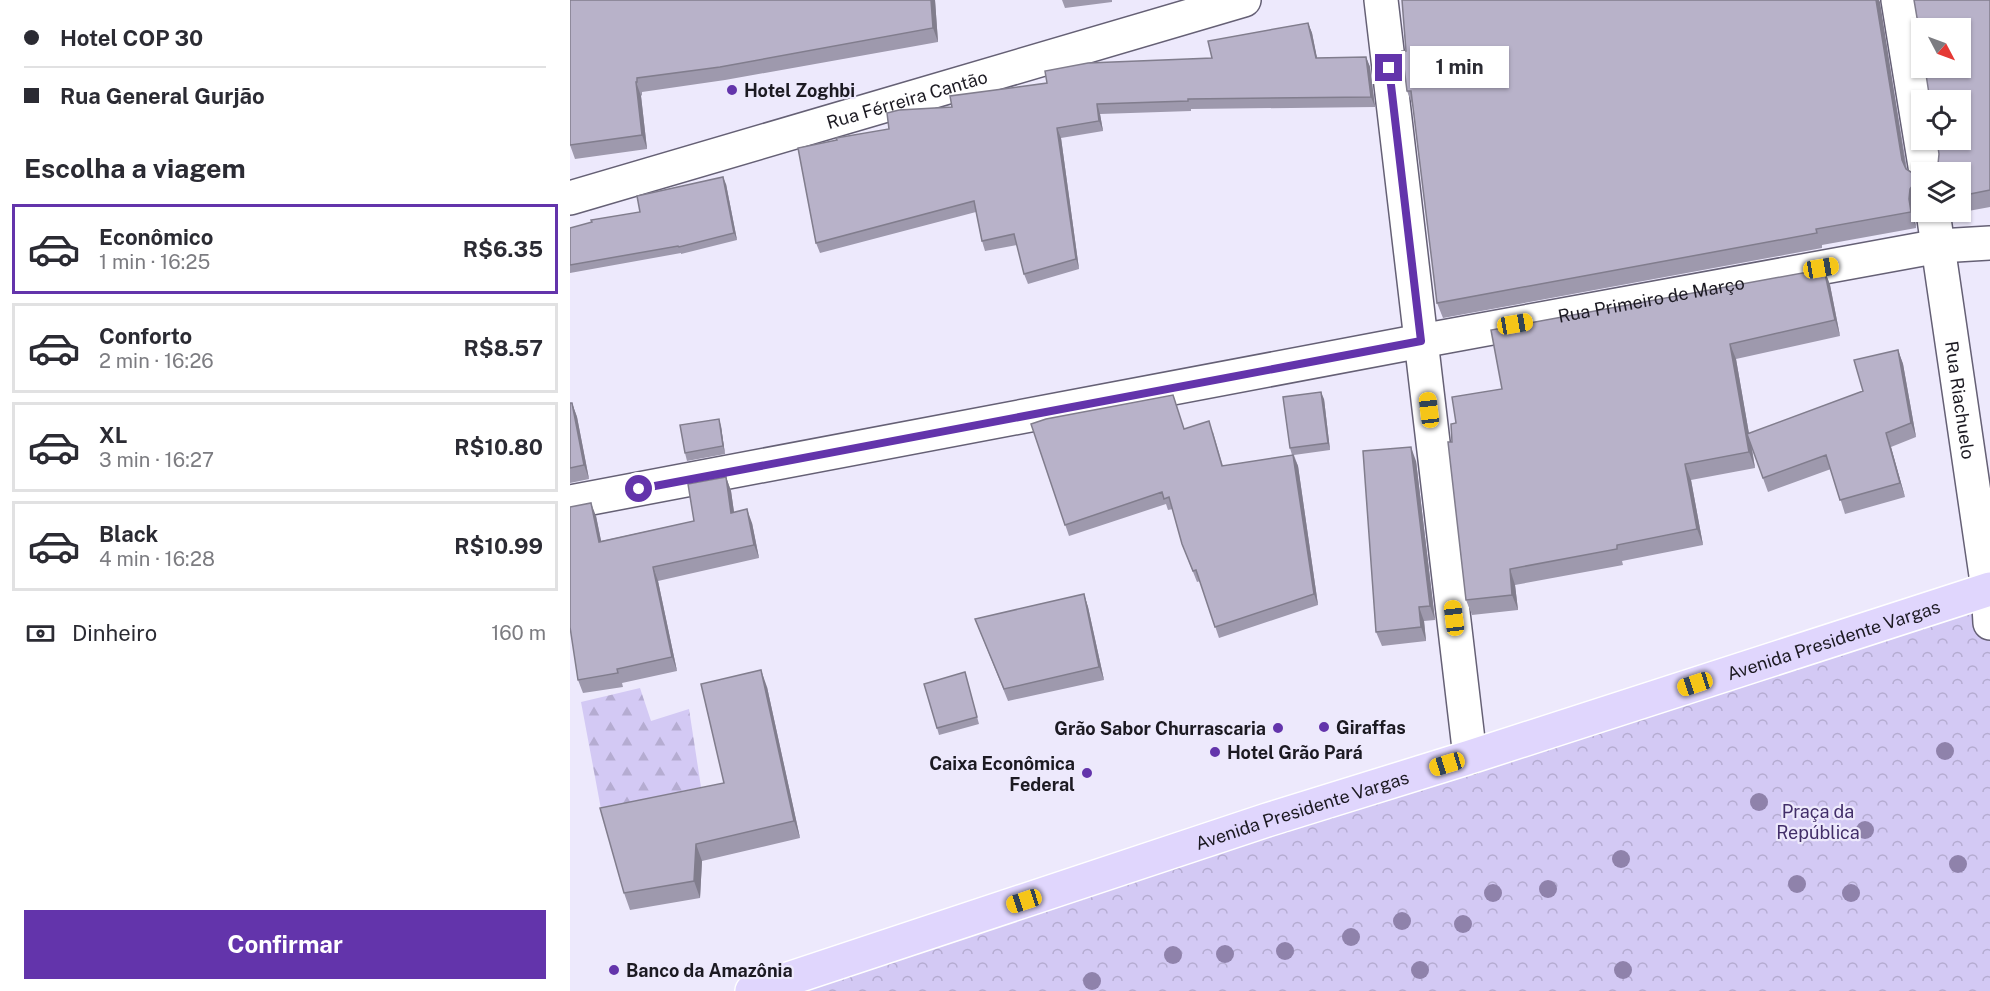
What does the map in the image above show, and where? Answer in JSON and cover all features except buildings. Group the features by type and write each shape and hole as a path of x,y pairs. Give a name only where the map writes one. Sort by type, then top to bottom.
{"main road":[{"name":"Avenida Presidente Vargas","path":"752,991 1267,820 1470,757 1989,589"}],"street":[{"name":"Rua Férreira Cantão","path":"570,198 1244,0"},
{"path":"1381,0 1470,757"},
{"path":"1898,0 1924,162"},
{"name":"Rua Riachuelo","path":"1935,222 1989,589 1990,623"},
{"name":"Rua Primeiro de Março","path":"570,502 1421,341 1939,246 1990,243"}],"green space":[{"name":"Praça da República","path":"1988,589 1990,623 1990,991 752,991"},
{"path":"640,688 651,721 689,709 701,787 601,809 581,702"}],"place":[{"name":"Hotel Zoghbi","path":"732,90"},
{"name":"Giraffas","path":"1324,727"},
{"name":"Grão Sabor Churrascaria","path":"1278,728"},
{"name":"Hotel Grão Pará","path":"1215,752"},
{"name":"Caixa Econômica Federal","path":"1087,773"},
{"name":"Banco da Amazônia","path":"614,970"}],"route":[{"path":"639,489 1421,341 1389,68"}]}
